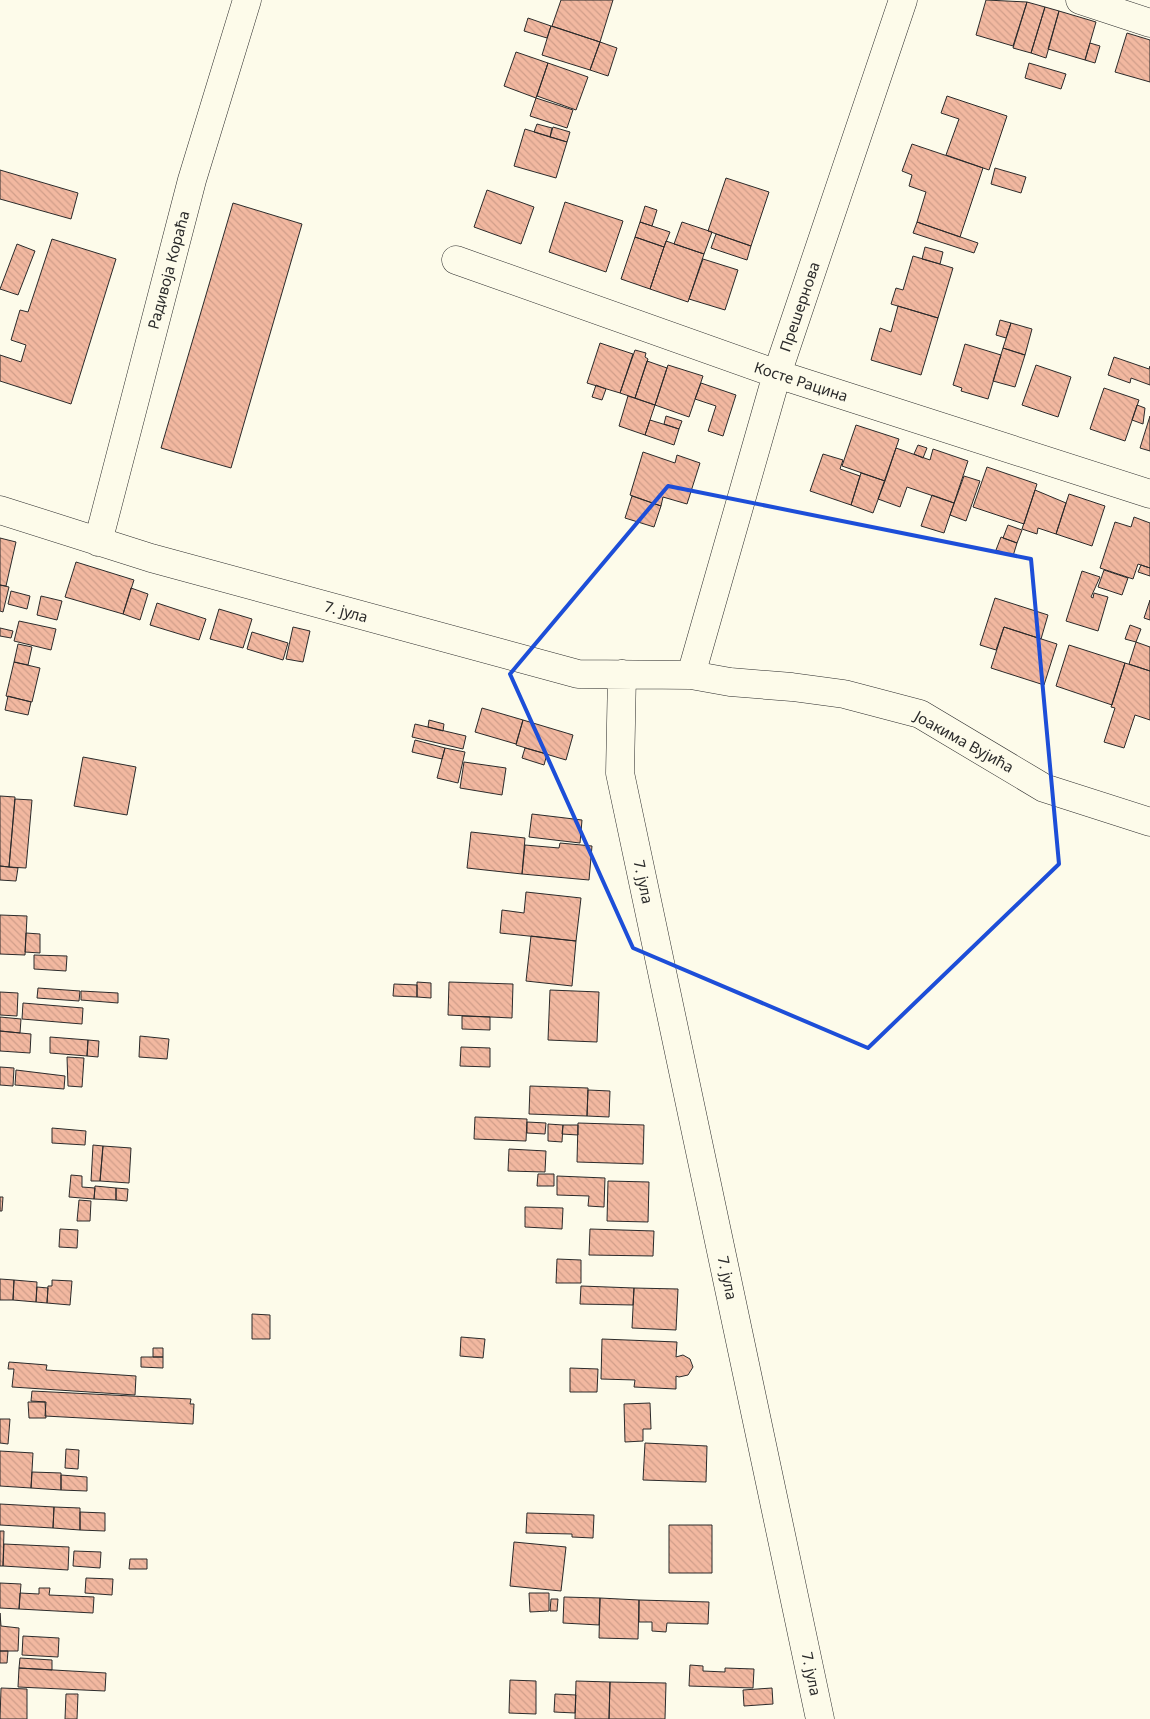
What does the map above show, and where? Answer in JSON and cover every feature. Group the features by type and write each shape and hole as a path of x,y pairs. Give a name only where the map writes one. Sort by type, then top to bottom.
{"street":[{"name":"Радивоја Кораћа","path":"98,542 192,180 247,0"},
{"name":"Прешернова","path":"691,676 777,374 903,0"},
{"path":"1080,0 1150,23"},
{"name":"Косте Рацина","path":"456,260 777,374 1150,494"},
{"name":"7. јула","path":"0,510 98,542 578,674 622,674 620,773 820,1719"},
{"name":"Јоакима Вујића","path":"622,674 691,676 844,694 920,714 1044,788 1150,822"}],"highlighted area":[{"path":"668,486 1031,559 1059,864 868,1048 633,948 510,674"}],"building":[{"path":"561,0 613,0 600,42 552,26"},
{"path":"986,0 1027,2 1013,46 976,35"},
{"path":"1027,2 1045,7 1031,53 1013,48"},
{"path":"1045,7 1059,11 1046,58 1031,53"},
{"path":"1059,11 1096,22 1085,60 1048,49"},
{"path":"528,18 551,26 547,38 524,31"},
{"path":"551,26 600,42 590,70 542,55"},
{"path":"1127,33 1150,40 1150,82 1115,72"},
{"path":"600,42 617,48 608,76 590,70"},
{"path":"1090,43 1100,46 1095,63 1085,60"},
{"path":"516,52 548,63 536,98 504,86"},
{"path":"548,63 588,77 576,110 537,96"},
{"path":"1029,63 1066,74 1061,89 1025,78"},
{"path":"947,96 1007,116 989,170 946,155 959,119 941,113"},
{"path":"536,98 573,110 567,128 530,116"},
{"path":"537,124 552,128 550,137 534,132"},
{"path":"553,127 570,132 567,142 550,137"},
{"path":"525,129 567,142 556,178 514,166"},
{"path":"912,144 983,168 960,237 917,222 926,192 909,186 912,175 902,171"},
{"path":"995,168 1026,177 1021,193 991,184"},
{"path":"0,170 78,193 71,219 0,199"},
{"path":"726,178 769,192 751,246 708,231"},
{"path":"487,190 534,207 521,244 474,227"},
{"path":"565,202 623,221 606,272 549,252"},
{"path":"233,203 302,224 231,468 161,448"},
{"path":"645,206 657,210 652,226 640,222"},
{"path":"640,222 670,232 664,247 635,237"},
{"path":"682,222 712,232 704,254 674,244"},
{"path":"917,222 978,243 974,253 913,233"},
{"path":"716,234 751,246 747,260 711,248"},
{"path":"635,237 664,247 650,289 621,279"},
{"path":"52,239 116,259 71,404 0,381 0,355 21,362 26,345 11,340 20,310 28,312"},
{"path":"666,241 704,254 688,302 650,289"},
{"path":"17,244 35,251 18,295 0,289"},
{"path":"925,247 943,252 940,264 922,259"},
{"path":"913,256 953,268 938,318 891,304 896,288 903,290"},
{"path":"703,259 738,270 725,310 689,299"},
{"path":"898,306 938,318 921,375 871,360 880,328 891,332"},
{"path":"1000,320 1011,323 1006,338 996,335"},
{"path":"1011,323 1032,329 1025,355 1003,348"},
{"path":"600,343 633,354 620,393 587,383"},
{"path":"965,344 1001,355 988,399 961,391 962,388 953,385"},
{"path":"1003,348 1025,355 1015,387 993,381"},
{"path":"635,350 646,353 645,357 648,359 635,398 620,393"},
{"path":"1114,357 1149,369 1150,366 1150,385 1131,378 1130,383 1108,375"},
{"path":"647,361 667,368 655,405 635,398"},
{"path":"668,365 703,376 689,417 655,405"},
{"path":"1036,365 1071,377 1058,417 1022,405"},
{"path":"701,383 736,395 723,436 708,431 716,406 695,399"},
{"path":"596,385 606,389 602,400 592,397"},
{"path":"1104,388 1139,400 1125,441 1090,429"},
{"path":"628,396 655,405 645,435 619,426"},
{"path":"1137,405 1145,408 1143,424 1132,420"},
{"path":"666,416 682,421 679,429 664,424"},
{"path":"1150,416 1150,451 1140,448"},
{"path":"650,420 679,429 674,445 645,435"},
{"path":"856,425 899,439 885,481 842,466"},
{"path":"918,445 927,448 923,458 914,454"},
{"path":"896,448 930,460 933,449 968,461 954,503 907,487 900,507 878,499"},
{"path":"643,452 675,463 677,455 700,463 687,504 663,497 661,506 630,495"},
{"path":"823,454 843,460 840,469 860,476 851,505 810,491"},
{"path":"987,467 1037,484 1024,524 973,507"},
{"path":"861,473 885,481 873,513 851,505"},
{"path":"964,476 980,481 966,521 950,515"},
{"path":"1035,490 1066,503 1056,534 1038,528 1037,534 1022,529"},
{"path":"1069,494 1105,506 1092,546 1056,534"},
{"path":"932,495 954,503 944,533 921,526"},
{"path":"632,496 661,506 654,527 625,518"},
{"path":"1134,517 1150,523 1150,568 1138,564 1133,579 1100,568 1115,522 1131,527"},
{"path":"1008,525 1022,530 1017,543 1003,538"},
{"path":"1001,537 1017,543 1013,556 996,550"},
{"path":"0,538 16,542 6,586 0,585"},
{"path":"76,562 134,580 123,614 65,597"},
{"path":"1141,565 1150,568 1150,576 1138,572"},
{"path":"1104,570 1128,578 1122,595 1098,587"},
{"path":"1082,571 1100,577 1091,597 1093,598 1094,593 1108,597 1098,631 1066,621"},
{"path":"0,585 9,587 3,612 0,611"},
{"path":"131,588 148,594 140,620 123,614"},
{"path":"11,591 30,596 27,609 8,604"},
{"path":"41,596 62,601 57,620 37,615"},
{"path":"995,598 1048,615 1041,639 1004,627 996,650 980,645"},
{"path":"1150,600 1150,620 1144,618"},
{"path":"157,603 206,619 199,640 150,625"},
{"path":"219,609 252,619 243,648 210,639"},
{"path":"19,621 56,629 51,650 14,641"},
{"path":"1130,625 1141,629 1136,642 1125,639"},
{"path":"293,627 310,631 303,662 286,659"},
{"path":"1004,627 1057,644 1044,685 991,668"},
{"path":"0,628 13,631 11,638 0,636"},
{"path":"252,632 288,643 283,660 247,649"},
{"path":"1136,642 1150,647 1150,671 1129,664"},
{"path":"18,644 32,647 28,665 14,662"},
{"path":"1069,645 1125,663 1112,705 1056,686"},
{"path":"14,662 40,668 32,702 6,696"},
{"path":"1125,663 1150,671 1150,720 1135,715 1124,748 1104,742 1115,708 1111,707"},
{"path":"8,696 31,702 28,715 5,710"},
{"path":"482,708 523,720 516,744 475,732"},
{"path":"429,720 444,724 443,731 428,727"},
{"path":"523,720 573,735 566,760 516,745"},
{"path":"415,724 466,736 463,749 412,737"},
{"path":"415,740 445,748 442,759 412,752"},
{"path":"445,748 465,752 458,783 437,778"},
{"path":"525,748 547,754 544,765 522,758"},
{"path":"83,757 136,767 127,815 74,806"},
{"path":"464,762 506,768 502,795 460,788"},
{"path":"0,796 15,797 9,867 0,866"},
{"path":"15,799 32,800 26,868 9,867"},
{"path":"532,814 582,820 580,843 529,837"},
{"path":"471,832 525,838 522,874 467,868"},
{"path":"560,843 592,846 589,880 522,874 525,845 559,848"},
{"path":"0,866 18,868 16,881 0,880"},
{"path":"526,892 581,898 576,941 500,933 502,910 524,913"},
{"path":"0,915 27,916 25,955 0,954"},
{"path":"26,933 40,934 40,953 25,952"},
{"path":"531,936 576,941 572,986 526,981"},
{"path":"34,955 67,956 66,971 34,969"},
{"path":"417,982 431,983 431,998 417,997"},
{"path":"449,982 513,984 512,1018 448,1015"},
{"path":"394,984 417,985 417,997 393,996"},
{"path":"38,988 80,991 79,1001 37,998"},
{"path":"550,990 599,992 597,1042 548,1040"},
{"path":"81,991 118,993 118,1003 81,1000"},
{"path":"0,992 18,993 17,1016 0,1015"},
{"path":"23,1003 83,1008 82,1024 22,1019"},
{"path":"462,1016 490,1017 490,1030 462,1029"},
{"path":"0,1017 21,1019 20,1033 0,1031"},
{"path":"0,1031 31,1034 30,1053 0,1051"},
{"path":"140,1036 169,1039 167,1059 139,1057"},
{"path":"50,1037 88,1040 87,1056 50,1053"},
{"path":"88,1040 99,1041 98,1057 87,1056"},
{"path":"461,1047 490,1048 490,1067 460,1066"},
{"path":"67,1057 84,1058 82,1087 68,1086"},
{"path":"0,1067 14,1068 13,1086 0,1085"},
{"path":"16,1070 65,1076 64,1089 15,1085"},
{"path":"530,1086 588,1088 587,1116 529,1114"},
{"path":"588,1090 610,1091 609,1117 587,1116"},
{"path":"475,1117 527,1119 526,1141 474,1139"},
{"path":"527,1122 546,1123 545,1134 527,1133"},
{"path":"578,1123 644,1125 643,1164 577,1162"},
{"path":"548,1124 563,1125 562,1142 548,1141"},
{"path":"563,1125 578,1125 578,1135 562,1134"},
{"path":"52,1128 86,1131 85,1145 52,1143"},
{"path":"93,1145 103,1146 100,1181 91,1181"},
{"path":"103,1146 131,1148 129,1183 100,1181"},
{"path":"509,1149 546,1151 545,1172 508,1171"},
{"path":"538,1174 554,1174 554,1186 537,1186"},
{"path":"71,1175 82,1176 82,1187 95,1188 94,1199 69,1197"},
{"path":"557,1176 605,1178 604,1207 588,1206 589,1196 557,1195"},
{"path":"608,1181 649,1182 648,1222 607,1221"},
{"path":"95,1186 116,1188 116,1200 94,1199"},
{"path":"116,1188 128,1189 127,1201 116,1200"},
{"path":"0,1197 3,1197 2,1211 0,1211"},
{"path":"79,1200 91,1201 90,1221 77,1221"},
{"path":"525,1207 563,1208 562,1229 525,1227"},
{"path":"60,1229 78,1230 77,1248 59,1247"},
{"path":"590,1229 654,1231 653,1256 589,1255"},
{"path":"557,1259 581,1260 581,1283 556,1283"},
{"path":"0,1279 14,1280 13,1300 0,1300"},
{"path":"14,1280 37,1282 36,1302 13,1300"},
{"path":"52,1280 72,1281 70,1305 47,1303 48,1286 52,1286"},
{"path":"581,1286 634,1288 633,1305 580,1304"},
{"path":"37,1287 48,1288 47,1303 36,1302"},
{"path":"634,1288 678,1289 676,1330 632,1328"},
{"path":"252,1314 270,1315 270,1339 252,1339"},
{"path":"461,1337 485,1339 483,1358 460,1356"},
{"path":"602,1339 677,1342 676,1357 683,1355 690,1359 693,1367 688,1375 676,1376 676,1389 634,1387 635,1380 601,1379"},
{"path":"153,1348 163,1348 163,1357 153,1357"},
{"path":"141,1357 163,1357 163,1368 141,1367"},
{"path":"9,1362 47,1365 46,1370 136,1376 135,1395 12,1387 14,1369 8,1369"},
{"path":"570,1368 598,1369 597,1392 570,1392"},
{"path":"32,1391 191,1399 190,1404 194,1404 193,1424 45,1416 46,1402 31,1401"},
{"path":"28,1402 45,1402 46,1418 29,1418"},
{"path":"650,1403 651,1429 643,1429 643,1441 625,1442 624,1404"},
{"path":"0,1419 10,1419 8,1444 0,1443"},
{"path":"645,1443 707,1446 706,1482 643,1480"},
{"path":"66,1449 79,1450 78,1469 65,1468"},
{"path":"0,1451 33,1453 31,1488 0,1486"},
{"path":"32,1472 61,1473 61,1490 31,1488"},
{"path":"61,1475 87,1477 87,1491 61,1490"},
{"path":"0,1504 54,1507 53,1528 0,1525"},
{"path":"54,1507 80,1508 80,1530 53,1528"},
{"path":"80,1512 105,1513 105,1531 80,1530"},
{"path":"527,1513 594,1515 593,1538 572,1537 572,1534 526,1533"},
{"path":"669,1525 712,1525 712,1573 669,1573"},
{"path":"0,1531 4,1531 3,1566 0,1566"},
{"path":"514,1542 566,1547 561,1591 510,1586"},
{"path":"4,1544 69,1547 68,1570 3,1566"},
{"path":"74,1551 101,1552 100,1568 73,1566"},
{"path":"130,1559 147,1559 147,1569 129,1569"},
{"path":"86,1578 113,1579 112,1595 85,1593"},
{"path":"0,1583 21,1584 19,1609 0,1608"},
{"path":"39,1588 50,1588 49,1595 94,1597 93,1613 19,1609 20,1593 39,1594"},
{"path":"529,1593 549,1593 549,1611 530,1612"},
{"path":"564,1597 600,1598 599,1625 563,1623"},
{"path":"600,1598 639,1600 638,1639 599,1638"},
{"path":"551,1599 558,1599 557,1611 550,1611"},
{"path":"639,1600 709,1602 708,1624 667,1623 666,1632 652,1631 652,1622 639,1622"},
{"path":"0,1613 1,1626 19,1628 18,1651 0,1651"},
{"path":"23,1636 59,1638 58,1657 22,1655"},
{"path":"0,1651 8,1651 7,1663 0,1663"},
{"path":"20,1658 52,1660 52,1670 19,1668"},
{"path":"690,1665 703,1666 703,1671 725,1672 725,1668 754,1669 753,1688 689,1686"},
{"path":"19,1668 106,1673 105,1691 18,1687"},
{"path":"510,1680 536,1681 536,1714 509,1713"},
{"path":"576,1681 610,1682 609,1719 575,1719"},
{"path":"610,1682 666,1683 665,1719 609,1719"},
{"path":"1,1688 27,1689 27,1719 0,1719"},
{"path":"772,1688 773,1704 744,1706 743,1690"},
{"path":"66,1694 78,1694 77,1719 65,1719"},
{"path":"555,1694 576,1695 575,1713 554,1712"}]}
